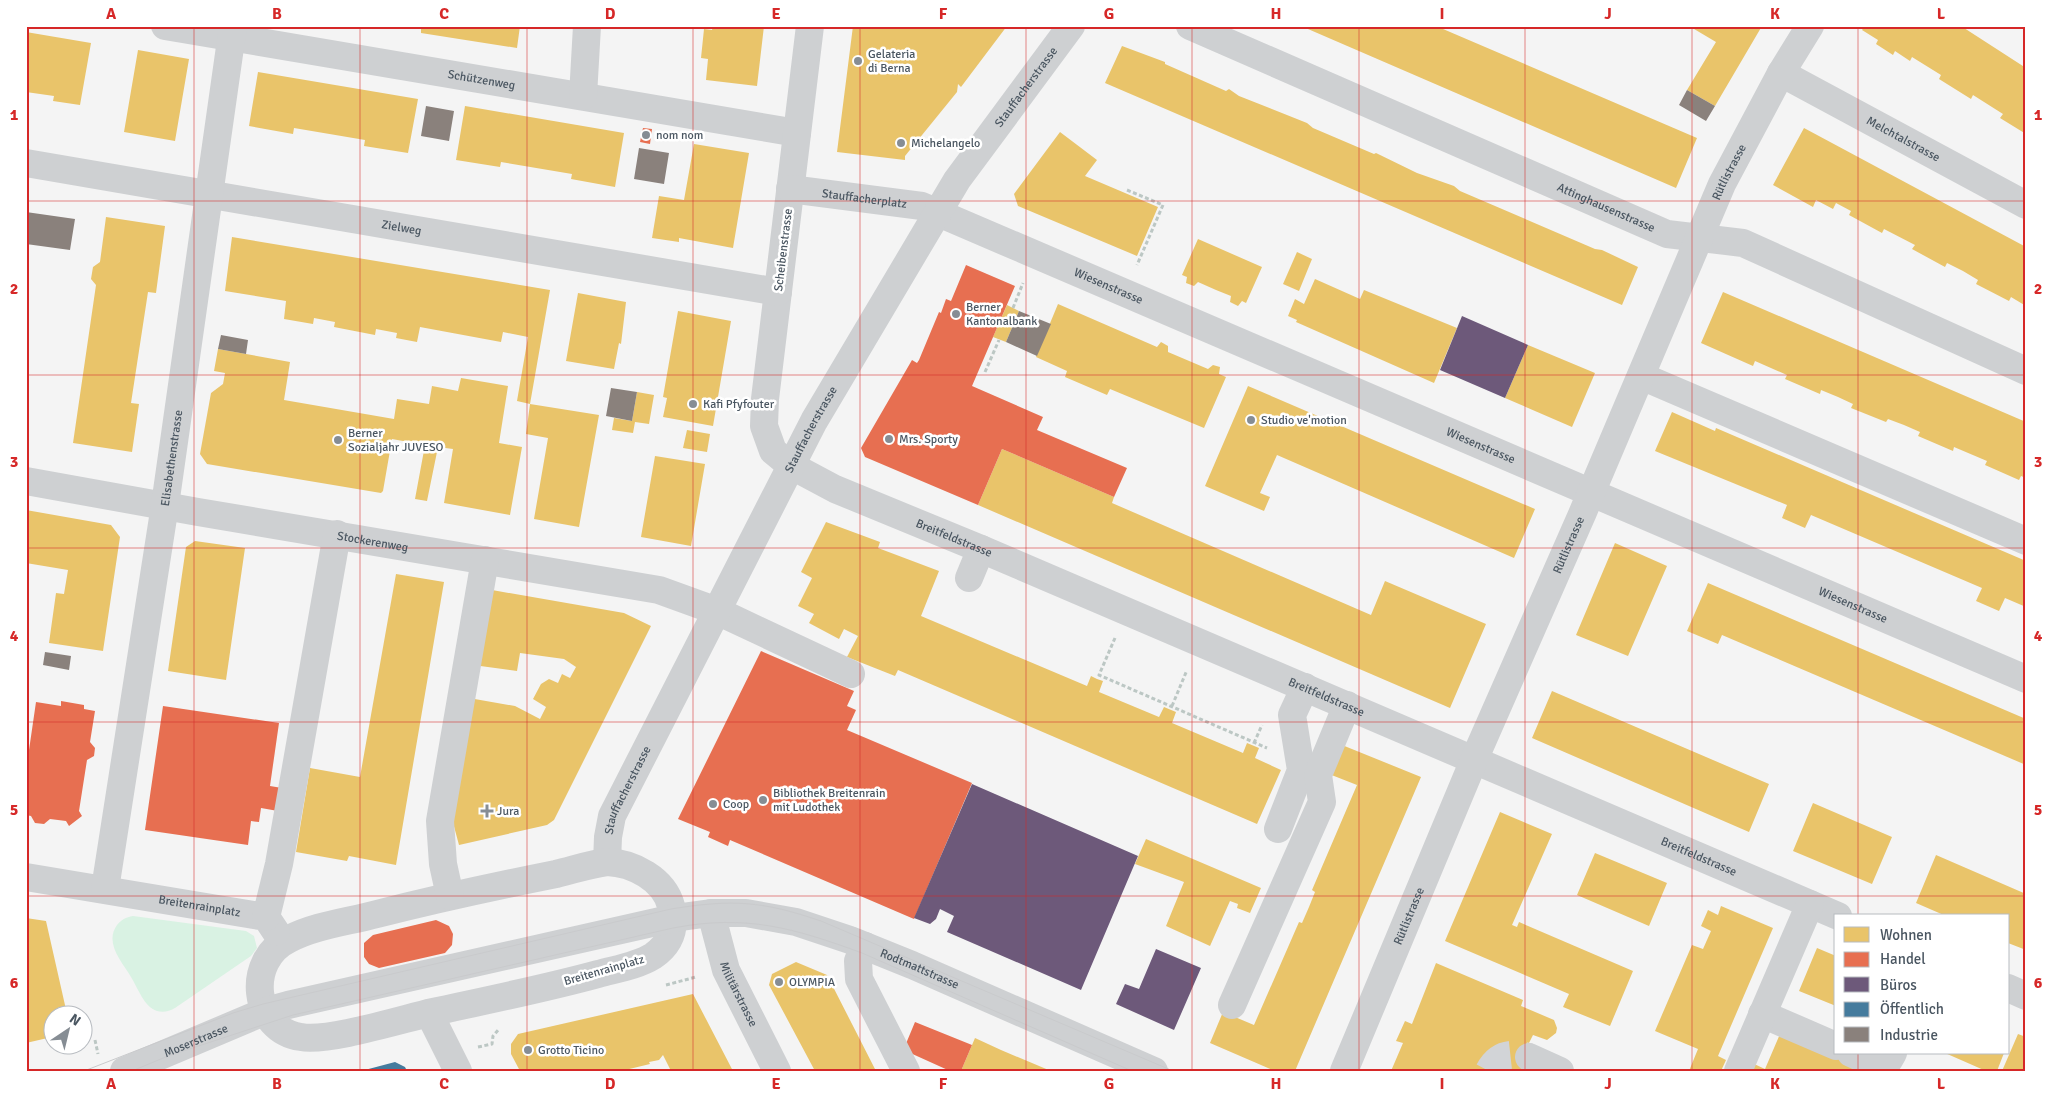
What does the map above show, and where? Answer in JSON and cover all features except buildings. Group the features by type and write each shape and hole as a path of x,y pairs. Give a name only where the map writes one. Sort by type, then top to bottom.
{"street":[{"name":"Schützenweg","path":"165,26 233,32 583,96 797,132"},
{"path":"583,96 587,26"},
{"name":"Scheibenstrasse","path":"790,465 772,450 764,426 765,399 810,26"},
{"name":"Stauffacherstrasse","path":"608,862 608,837 612,816 790,465 937,212 970,160 1071,26"},
{"name":"Attinghausenstrasse","path":"1190,26 1206,35 1672,236 1743,243 2026,371"},
{"name":"Rütlistrasse","path":"1344,1071 1474,760 1591,493 1722,184 1781,73 1810,26"},
{"name":"Elisabethenstrasse","path":"105,889 165,505 233,32"},
{"name":"Melchtalstrasse","path":"1781,73 2026,206"},
{"name":"Zielweg","path":"26,163 210,193 778,292"},
{"name":"Stauffacherplatz","path":"790,188 909,203 937,212"},
{"name":"Wiesenstrasse","path":"937,212 2026,679"},
{"path":"1641,376 2026,541"},
{"name":"Breitfeldstrasse","path":"790,465 835,489 981,549 1834,914"},
{"name":"Stockerenweg","path":"26,481 659,590 717,611 851,674"},
{"path":"283,941 266,917 279,864 337,534"},
{"path":"969,578 981,549"},
{"path":"450,896 444,864 440,821 484,560"},
{"path":"1278,829 1301,770 1292,715 1304,687"},
{"path":"1232,1005 1322,802 1318,775 1347,705"},
{"name":"Breitenrainplatz","path":"608,862 633,867 654,881 670,903 674,918 673,930 667,943 653,956 632,964 429,1013 345,1032 307,1038 285,1031 266,1011 259,986 262,969 269,953 283,941 324,926 450,896 608,862"},
{"name":"Breitenrainplatz","path":"26,877 266,917"},
{"path":"1738,1071 1810,904"},
{"name":"Rodtmattstrasse","path":"674,918 711,913 746,913 778,917 865,946 1154,1071"},
{"name":"Militärstrasse","path":"711,913 726,970 777,1071"},
{"name":"Moserstrasse","path":"124,1071 165,1062 266,1011 674,918"},
{"path":"865,946 858,961 859,979 906,1071"},
{"path":"2010,989 2026,996"},
{"path":"429,1013 458,1071"},
{"path":"1762,1014 1834,1045"},
{"path":"1854,1054 1873,1063 1893,1062"},
{"path":"1529,1057 1560,1071"}],"path":[{"path":"1127,190 1162,205 1136,267"},
{"path":"1013,308 1024,280"},
{"path":"985,372 999,340"},
{"path":"1112,644 1099,675 1300,762"},
{"path":"1172,706 1185,677"},
{"path":"1254,743 1257,736"}],"green space":[{"path":"133,916 246,931 254,936 257,948 251,956 175,1008 162,1012 157,1011 148,1006 142,997 119,959 113,945 112,939 117,925 124,919"}],"tunnel":[{"path":"1489,1071 1497,1061 1506,1056 1529,1057"}],"tram line":[{"path":"84,1071 233,1013 263,1004 671,909 730,903 781,909 821,921 1173,1071"},
{"path":"132,1071 168,1056 293,1015 673,928 724,922 747,923 792,930 862,953 1132,1071"}],"place":[{"name":"Gelateria di Berna","path":"858,61"},
{"name":"nom nom","path":"646,135"},
{"name":"Michelangelo","path":"901,143"},
{"name":"Berner Kantonalbank","path":"956,314"},
{"name":"Kafi Pfyfouter","path":"693,404"},
{"name":"Studio ve'motion","path":"1251,420"},
{"name":"Mrs. Sporty","path":"889,439"},
{"name":"Berner Sozialjahr JUVESO","path":"338,440"},
{"name":"Bibliothek Breitenrain mit Ludothek","path":"763,800"},
{"name":"Coop","path":"713,804"},
{"name":"Jura","path":"487,811"},
{"name":"OLYMPIA","path":"779,982"},
{"name":"Grotto Ticino","path":"528,1050"}]}
